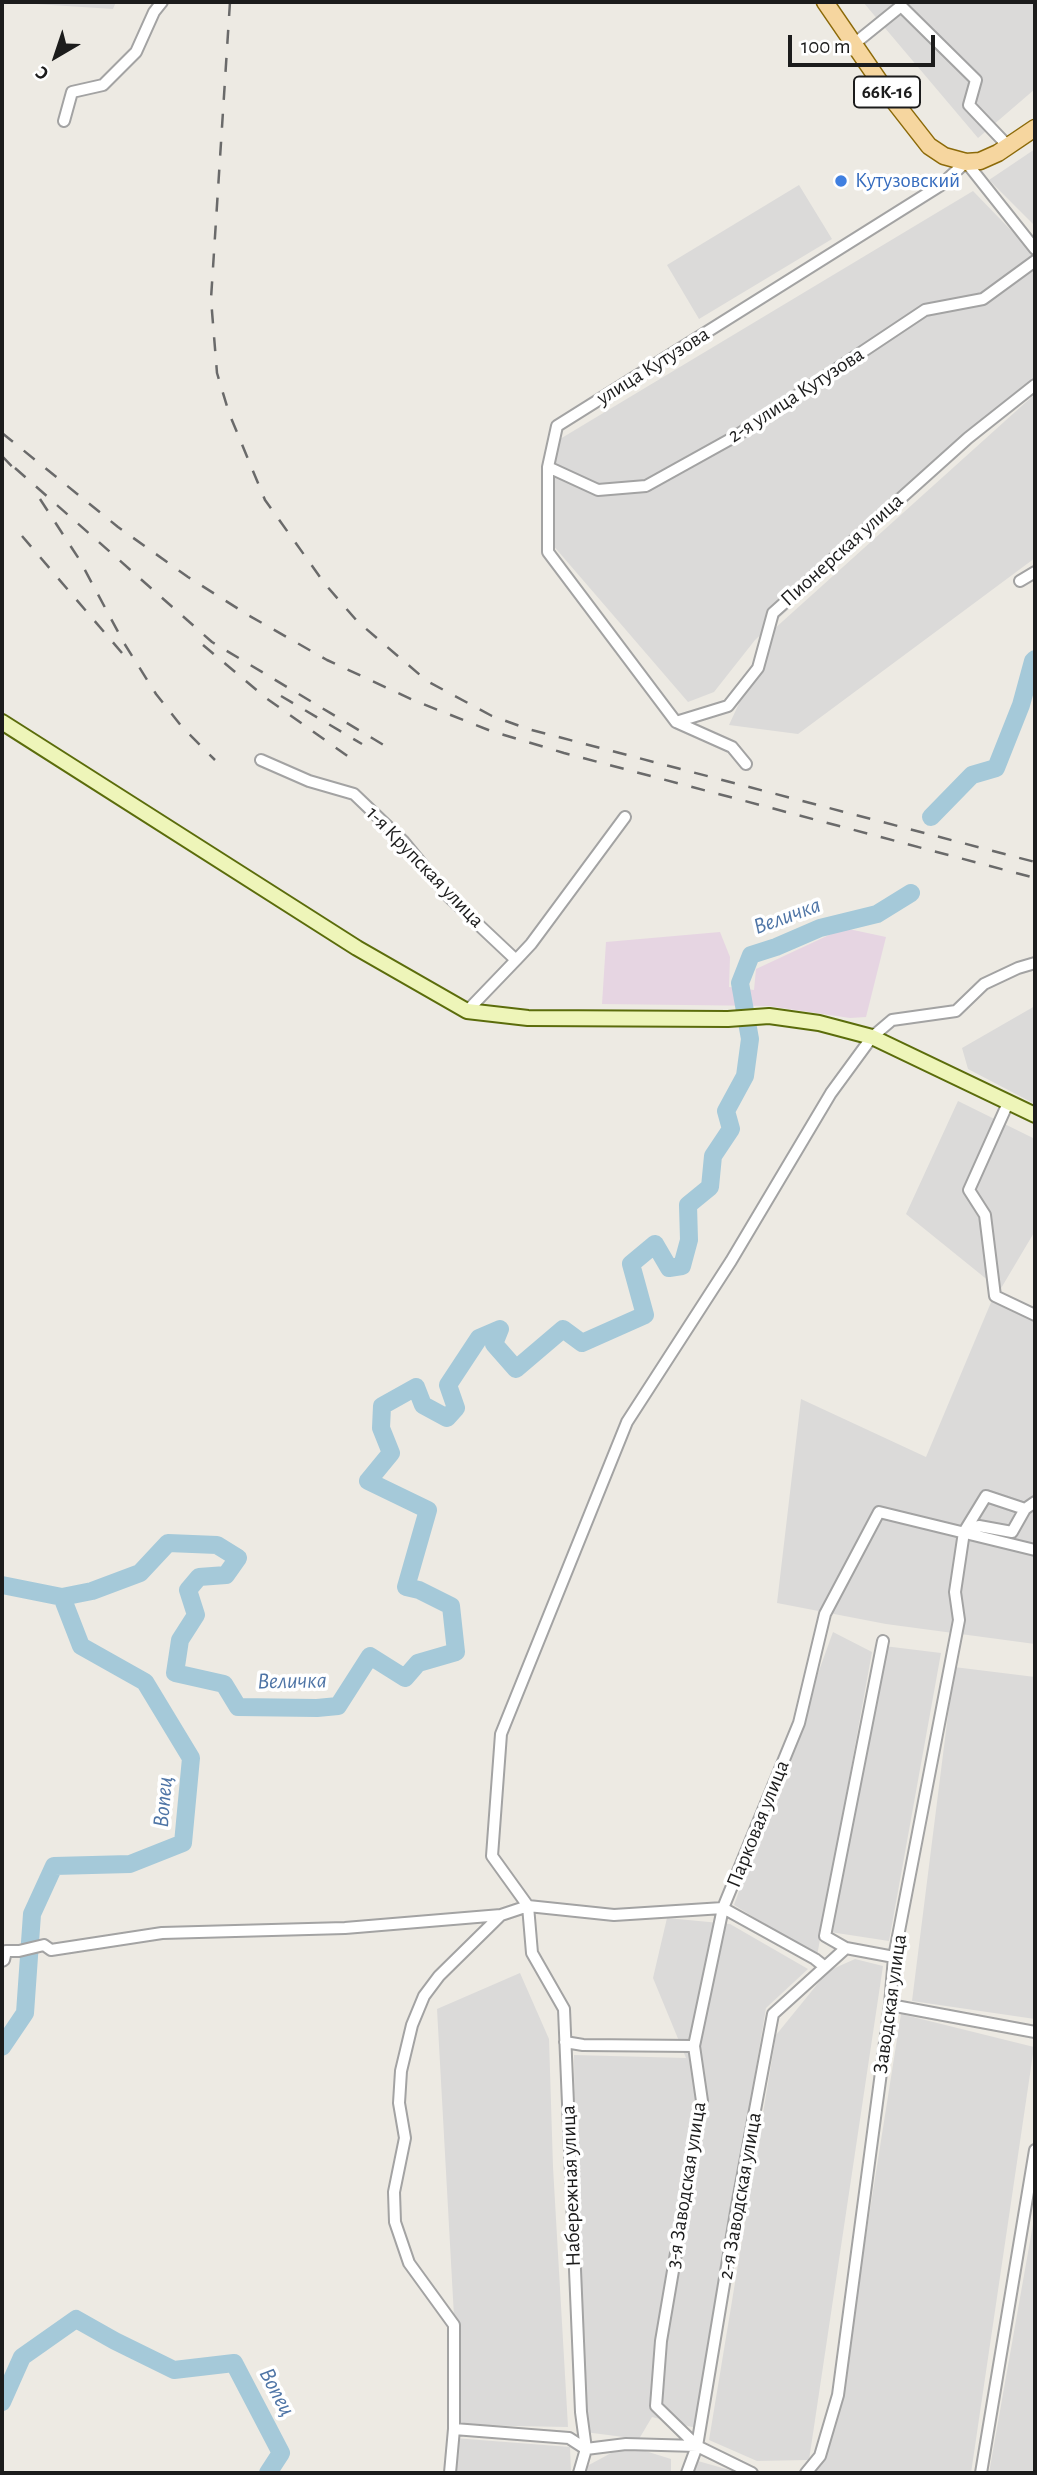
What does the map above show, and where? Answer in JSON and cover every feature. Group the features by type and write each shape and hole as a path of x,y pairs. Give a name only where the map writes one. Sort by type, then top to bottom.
{"main road":[{"name":"66К-16","path":"825,2 886,91 929,146 944,156 966,162"},
{"name":"улица Кутузова","path":"966,162 980,161 1035,128"}],"street":[{"path":"64,121 72,92 103,85 128,61 136,52 154,12 162,2"},
{"path":"854,44 903,4 976,80 969,105 1008,146"},
{"path":"966,162 1035,250"},
{"name":"улица Кутузова","path":"676,722 548,552 548,467 556,426 941,185 966,162"},
{"name":"2-я улица Кутузова","path":"548,467 597,490 646,486 736,436 925,310 982,299 1035,261"},
{"name":"Пионерская улица","path":"676,722 727,706 758,668 773,612 968,438 1035,385"},
{"path":"1020,581 1035,572"},
{"path":"2,722 357,948 467,1011 528,1018 728,1019 769,1016 819,1023 872,1037 1035,1115"},
{"path":"676,722 732,747 746,764"},
{"name":"1-я Крупская улица","path":"261,760 309,781 354,794 403,841 448,896 516,960"},
{"path":"467,1011 531,944 625,817"},
{"path":"528,1906 492,1856 501,1734 626,1422 731,1261 831,1093 872,1037 892,1020 956,1011 984,984 1035,963"},
{"path":"1008,1102 969,1190 985,1215 995,1296 1035,1315"},
{"path":"964,1532 986,1496 1025,1509"},
{"path":"964,1532 979,1526 1012,1532 1025,1509 1035,1502"},
{"name":"Парковая улица","path":"450,2473 454,2429 454,2325 409,2263 395,2222 394,2192 405,2138 399,2103 401,2071 412,2025 424,1996 439,1976 500,1915 528,1906 614,1915 723,1908 799,1723 825,1614 878,1512 964,1532"},
{"path":"964,1532 1035,1550"},
{"name":"Заводская улица","path":"806,2473 820,2456 838,2395 890,2005 894,1957 959,1620 955,1592 964,1532"},
{"path":"883,1640 825,1936 846,1948 894,1957"},
{"name":"Набережная улица","path":"528,1906 531,1953 564,2009 580,2398 586,2449 579,2473"},
{"path":"723,1908 825,1967"},
{"name":"3-я Заводская улица","path":"697,2446 656,2406 661,2341 702,2101 694,2046 723,1908"},
{"path":"2,1961 5,1951 19,1951 44,1945 51,1950 162,1933 345,1928 500,1915"},
{"name":"2-я Заводская улица","path":"687,2473 697,2446 737,2206 773,2014 846,1948"},
{"path":"890,2005 1035,2032"},
{"path":"565,2042 583,2045 694,2046"},
{"path":"981,2473 1035,2150"},
{"path":"454,2429 569,2438 586,2449 626,2444 697,2446 752,2473"}],"shaded area":[{"path":"5,2 116,2 113,9"},
{"path":"863,2 1035,2 1035,89 978,138"},
{"path":"1035,149 1035,226 989,180"},
{"path":"799,185 832,239 699,319 667,265"},
{"path":"973,191 1035,255 1035,383 755,640 714,692 688,702 551,543 555,442"},
{"path":"1035,394 1035,558 798,734 729,725 773,630"},
{"path":"844,928 886,937 866,1017 850,1018 769,1006 602,1004 606,942 720,932 730,957 729,987 754,990 756,969"},
{"path":"1035,1006 1035,1104 968,1069 962,1048"},
{"path":"958,1101 1035,1139 1035,1231 1000,1290 906,1214"},
{"path":"992,1300 1035,1322 1035,1644 886,1624 777,1603 801,1399 926,1457"},
{"path":"833,1632 872,1652 817,1956 734,1905"},
{"path":"884,1646 941,1653 889,1941 830,1932"},
{"path":"954,1667 1035,1677 1035,2019 912,2001"},
{"path":"667,1918 730,1924 808,1969 766,2008 696,2428 652,2417 639,2439 577,2431 574,2055 686,2058 653,1978"},
{"path":"855,1959 883,1966 809,2460 757,2461 709,2440 776,2035 828,1971"},
{"path":"520,1973 549,2039 553,2167 568,2427 460,2425 437,2009"},
{"path":"901,2014 1034,2047 971,2473 815,2473 820,2465 851,2330"},
{"path":"1035,2213 1035,2473 989,2473"},
{"path":"454,2438 570,2447 571,2473 457,2473"},
{"path":"626,2445 671,2459 671,2473 587,2473 587,2466"},
{"path":"691,2459 740,2473 691,2473"}],"waterway":[{"name":"Величка","path":"931,817 972,775 996,768 1021,705 1035,659"},
{"name":"Величка","path":"62,1597 92,1591 140,1573 168,1543 217,1545 238,1558 226,1575 199,1577 188,1590 196,1615 180,1640 175,1673 224,1684 238,1707 338,1706 370,1656 405,1678 418,1663 456,1652 451,1606 419,1590 406,1587 428,1510 368,1481 391,1453 381,1428 382,1406 416,1387 423,1405 447,1418 456,1408 448,1385 479,1338 500,1329 494,1344 516,1369 563,1329 582,1343 645,1315 631,1264 655,1244 669,1268 682,1266 689,1240 688,1205 710,1187 713,1156 731,1129 726,1111 745,1076 750,1039 740,983 751,955 820,928 877,914 911,893"},
{"name":"Вопец","path":"2,1585 62,1597 81,1646 145,1682 191,1758 183,1843 130,1864 54,1866 32,1914 25,2013 2,2047"},
{"name":"Вопец","path":"2,2402 22,2357 76,2319 174,2370 234,2363 281,2453 268,2473"}],"railway":[{"path":"230,2 211,299 217,373 229,413 265,500 325,584 357,621 427,681 492,716 528,729 1035,862"},
{"path":"2,433 118,527 188,577 327,660 413,700 491,731 564,753 1035,878"},
{"path":"2,456 20,475"},
{"path":"15,468 212,642 387,747"},
{"path":"40,499 79,559 124,643 156,694 182,727 215,760"},
{"path":"22,536 122,653"},
{"path":"203,645 266,698 353,760"},
{"path":"281,696 362,744"}],"place":[{"name":"Кутузовский","path":"841,181"}]}
